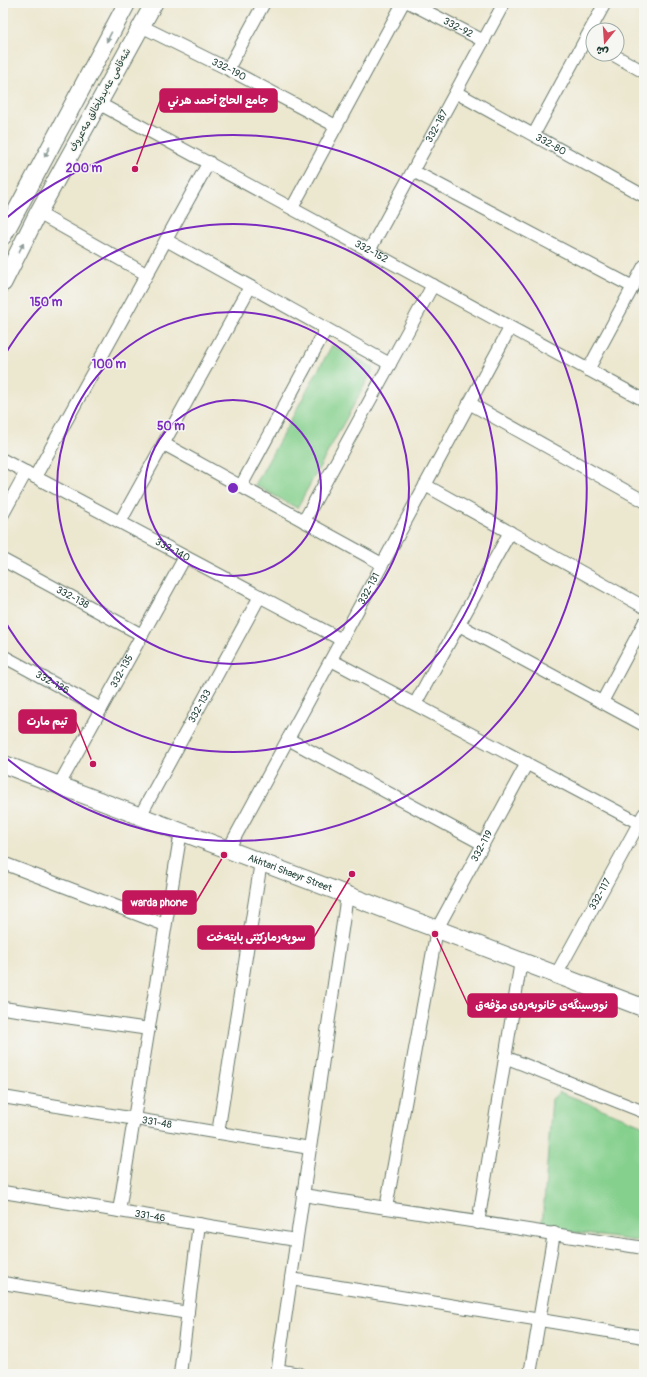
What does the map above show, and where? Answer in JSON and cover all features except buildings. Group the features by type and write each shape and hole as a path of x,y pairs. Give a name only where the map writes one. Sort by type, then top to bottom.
{"street":[{"path":"3,236 127,3"},
{"name":"شەقامی عەبدولخالق مەعروف","path":"3,283 38,213 154,3"},
{"path":"228,69 264,3"},
{"path":"292,208 403,3"},
{"name":"332-92","path":"410,3 484,41"},
{"name":"332-187","path":"369,251 457,93 504,3"},
{"path":"597,22 605,3"},
{"name":"332-190","path":"141,26 228,69 336,126"},
{"path":"534,134 585,49"},
{"path":"625,61 644,72"},
{"name":"332-80","path":"457,93 534,134 644,196"},
{"name":"332-152","path":"98,103 209,162 369,251 644,400"},
{"path":"3,514 31,474 166,240 209,162"},
{"path":"413,171 633,287"},
{"path":"38,213 146,274"},
{"path":"166,240 390,364"},
{"path":"588,370 644,266"},
{"path":"304,521 432,285"},
{"path":"120,522 250,287"},
{"name":"332-131","path":"228,850 510,328"},
{"path":"241,486 326,329"},
{"path":"469,403 644,501"},
{"path":"164,444 382,564"},
{"name":"332-140","path":"3,460 342,640"},
{"path":"425,485 644,607"},
{"path":"415,704 510,532"},
{"name":"332-135","path":"59,785 185,557"},
{"name":"332-138","path":"3,560 142,635"},
{"name":"332-133","path":"140,816 260,596"},
{"path":"602,702 644,623"},
{"path":"459,625 644,725"},
{"name":"332-136","path":"3,656 101,709"},
{"path":"331,660 527,763 642,818"},
{"path":"288,739 483,844"},
{"name":"332-119","path":"386,1208 437,929 527,763"},
{"name":"Akhtari Shaeyr Street","path":"3,764 520,961 642,1004"},
{"name":"332-117","path":"556,974 642,818"},
{"path":"119,1211 180,831"},
{"path":"218,1133 260,862"},
{"path":"3,863 165,925"},
{"path":"300,1374 277,1372 347,895"},
{"path":"478,1223 520,961"},
{"path":"3,1008 149,1029"},
{"path":"505,1057 644,1112"},
{"name":"331-48","path":"3,1097 310,1148"},
{"name":"331-46","path":"3,1192 296,1240"},
{"path":"303,1195 644,1248"},
{"path":"180,1374 199,1224"},
{"path":"530,1374 554,1233"},
{"path":"291,1279 539,1319 644,1338"},
{"path":"3,1283 188,1313"}],"green space":[{"path":"332,345 374,368 297,508 255,485"},
{"path":"560,1092 644,1126 644,1242 542,1228 552,1099"}],"place":[{"name":"جامع الحاج أحمد هرني","path":"135,169"},
{"name":"تيم مارت","path":"93,764"},
{"name":"warda phone","path":"224,855"},
{"name":"سوپەرمارکێتی پایتەخت","path":"352,874"},
{"name":"نووسینگەی خانوبەرەی مۆفەق","path":"435,934"}]}
